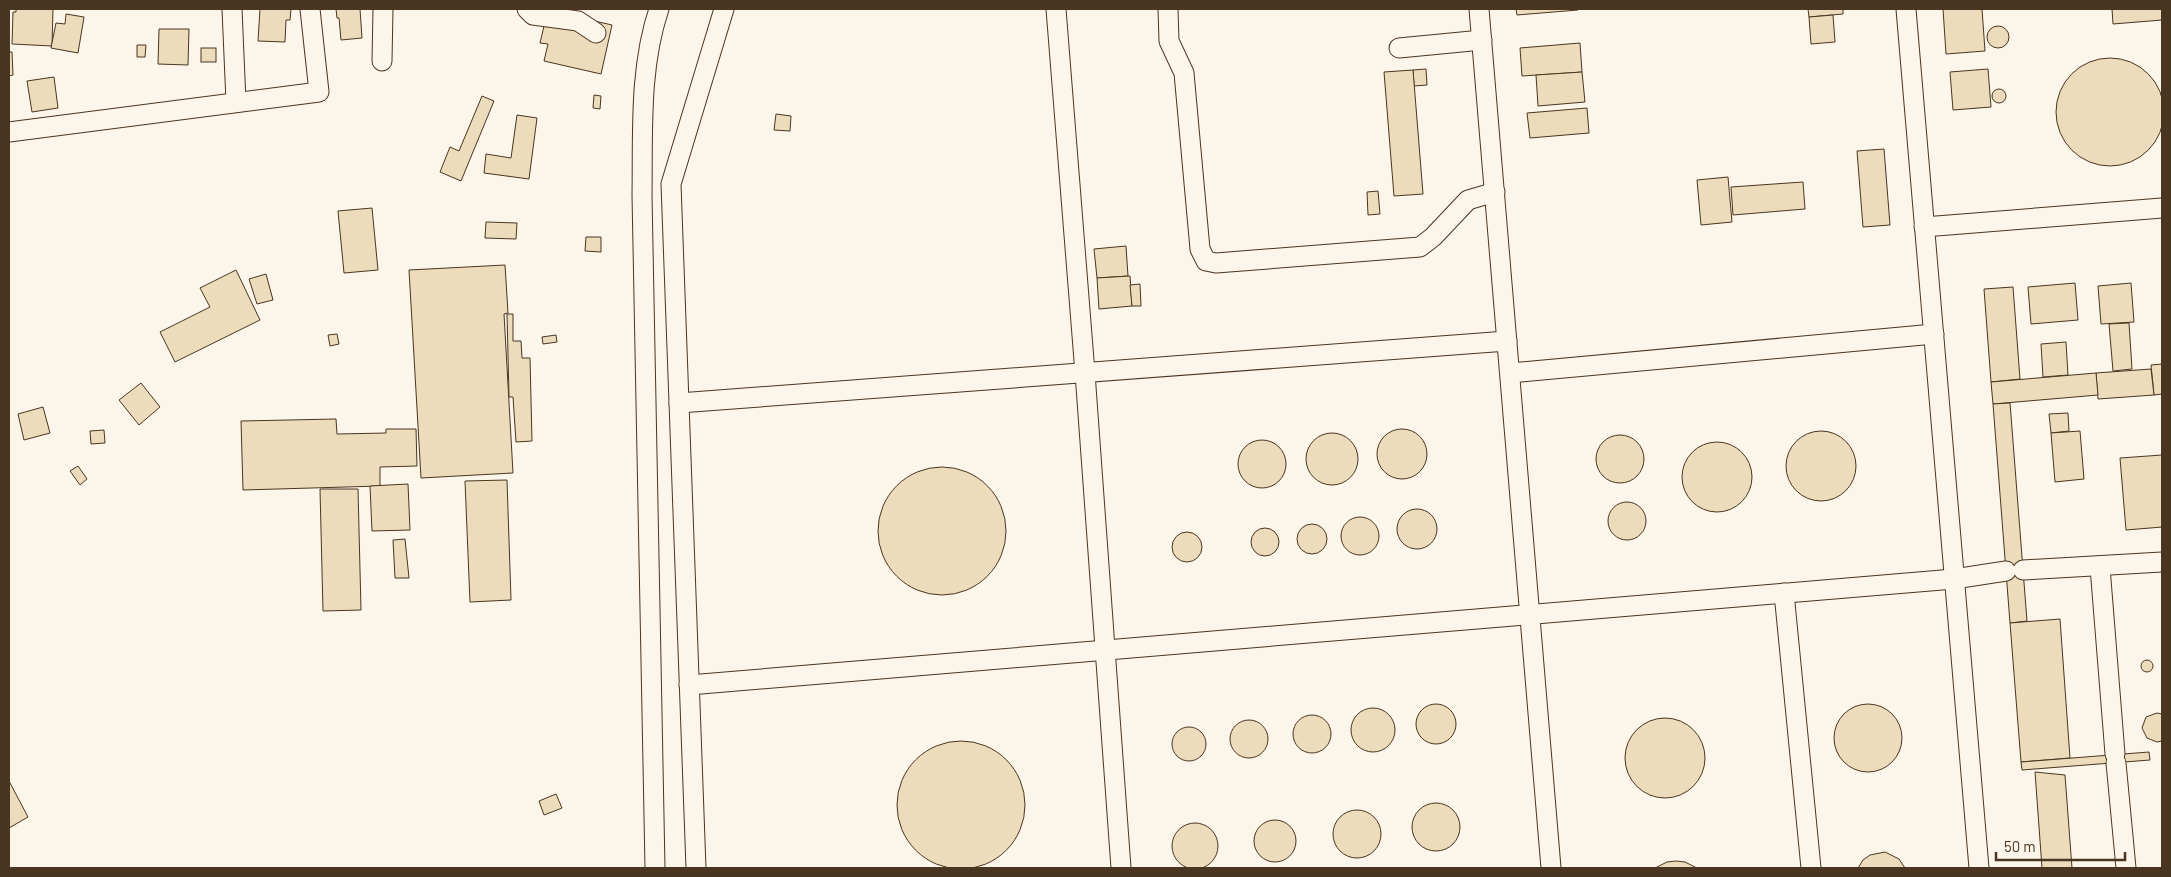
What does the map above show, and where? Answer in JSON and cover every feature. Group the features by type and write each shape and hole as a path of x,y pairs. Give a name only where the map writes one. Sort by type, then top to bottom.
{"street":[{"path":"232,9 236,102"},
{"path":"9,132 319,92 310,9"},
{"path":"382,61 383,9"},
{"path":"526,9 533,15 578,21 596,33"},
{"path":"656,868 642,195 643,99 651,32 659,9"},
{"path":"696,868 671,184 724,9"},
{"path":"1056,9 1121,868"},
{"path":"1168,9 1169,41 1184,73 1200,249 1206,261 1216,263 1420,247 1433,237 1468,200 1495,192"},
{"path":"1479,9 1551,868"},
{"path":"1906,9 1979,868"},
{"path":"1399,48 1482,40"},
{"path":"1924,227 2162,208"},
{"path":"1510,373 1934,334"},
{"path":"679,403 1507,341"},
{"path":"690,685 1954,579 2015,571 2162,562"},
{"path":"2100,567 2126,868"},
{"path":"1784,593 1811,868"}],"building":[{"path":"16,9 53,9 52,46 12,44 13,12 16,12"},
{"path":"260,9 291,9 290,20 286,20 285,42 258,41"},
{"path":"336,9 360,9 362,38 341,40 339,18 337,18"},
{"path":"1516,9 1578,9 1578,10 1517,15"},
{"path":"1808,9 1843,9 1843,14 1809,17"},
{"path":"1943,9 1982,9 1985,51 1946,54"},
{"path":"2112,9 2162,9 2162,20 2113,24"},
{"path":"551,11 612,25 601,74 544,61 548,44 540,43 544,26 547,27"},
{"path":"66,14 84,17 78,53 51,48 56,23 65,24"},
{"path":"1833,15 1835,42 1811,44 1809,17"},
{"path":"1998,26 2006,29 2009,37 2006,45 1998,48 1990,45 1987,37 1990,29"},
{"path":"159,29 189,29 188,65 158,64"},
{"path":"1580,43 1582,72 1522,76 1520,48"},
{"path":"137,45 146,45 145,57 137,57"},
{"path":"201,48 216,48 216,62 201,62"},
{"path":"9,52 12,52 13,75 9,76"},
{"path":"2110,58 2131,62 2148,74 2160,91 2164,112 2160,133 2148,150 2131,162 2110,166 2089,162 2072,150 2060,133 2056,112 2060,91 2072,74 2089,62"},
{"path":"1426,69 1427,85 1414,86 1413,70"},
{"path":"1988,69 1991,107 1953,110 1950,72"},
{"path":"1413,70 1423,194 1394,196 1384,72"},
{"path":"1582,72 1585,102 1538,106 1536,75"},
{"path":"54,77 58,108 32,112 27,81"},
{"path":"1996,89 2002,89 2006,96 2002,103 1996,103 1992,99 1992,93"},
{"path":"594,95 601,96 600,109 593,108"},
{"path":"482,96 494,101 461,181 440,172 450,147 459,151"},
{"path":"1587,108 1589,133 1530,138 1527,113"},
{"path":"776,114 791,116 790,131 774,130"},
{"path":"517,115 537,118 529,179 484,173 486,154 511,158"},
{"path":"1884,149 1890,225 1863,227 1857,151"},
{"path":"1728,177 1732,222 1701,225 1697,180"},
{"path":"1803,182 1805,209 1733,215 1731,187"},
{"path":"1378,191 1380,214 1368,215 1367,192"},
{"path":"372,208 378,270 344,273 338,211"},
{"path":"486,222 517,223 516,239 485,238"},
{"path":"586,237 601,237 601,252 585,251"},
{"path":"1126,246 1128,276 1097,278 1094,249"},
{"path":"505,265 508,313 504,314 513,473 421,478 409,270"},
{"path":"236,270 260,320 175,362 160,332 210,307 200,288"},
{"path":"266,274 273,300 257,304 249,279"},
{"path":"1130,276 1132,306 1099,309 1097,278"},
{"path":"2075,283 2078,320 2031,324 2028,287"},
{"path":"2131,283 2134,322 2101,324 2098,286"},
{"path":"1140,284 1141,306 1132,306 1130,285"},
{"path":"2013,287 2020,379 1991,382 1984,289"},
{"path":"507,314 513,314 513,341 521,341 522,358 530,358 532,441 516,442 513,397 509,397"},
{"path":"2129,323 2132,369 2113,371 2109,324"},
{"path":"337,334 339,344 330,346 328,335"},
{"path":"556,335 557,342 543,344 542,337"},
{"path":"2066,342 2068,375 2043,377 2041,344"},
{"path":"2162,364 2162,394 2154,395 2151,365"},
{"path":"2151,369 2154,395 2098,399 2096,373"},
{"path":"2096,373 2098,395 1993,404 1991,382"},
{"path":"141,383 160,407 139,425 119,400"},
{"path":"2010,403 2027,621 2010,623 1993,404"},
{"path":"43,407 50,433 24,440 18,414"},
{"path":"2068,413 2069,431 2051,433 2049,414"},
{"path":"336,419 337,434 386,433 386,429 416,429 417,466 380,467 380,486 243,490 241,421"},
{"path":"1397,429 1407,429 1420,436 1427,449 1427,459 1420,472 1407,479 1397,479 1388,475 1381,468 1377,459 1377,449 1381,440 1388,433"},
{"path":"104,430 105,443 91,444 90,431"},
{"path":"1821,431 1834,434 1846,441 1853,453 1856,466 1853,479 1846,491 1834,498 1821,501 1808,498 1796,491 1789,479 1786,466 1789,453 1796,441 1808,434"},
{"path":"2080,431 2084,479 2055,482 2051,433"},
{"path":"1332,433 1342,435 1350,441 1356,449 1358,459 1356,469 1350,477 1342,483 1332,485 1322,483 1314,477 1308,469 1306,459 1308,449 1314,441 1322,435"},
{"path":"1620,435 1629,437 1637,442 1642,450 1644,459 1642,468 1637,476 1629,481 1620,483 1611,481 1603,476 1598,468 1596,459 1598,450 1603,442 1611,437"},
{"path":"1257,440 1267,440 1276,444 1282,450 1285,455 1285,473 1276,484 1267,488 1257,488 1248,484 1242,478 1238,469 1238,459 1242,450 1248,444"},
{"path":"1717,442 1736,448 1746,458 1752,477 1746,496 1736,506 1717,512 1698,506 1688,496 1682,477 1688,458 1698,448"},
{"path":"2162,455 2162,527 2126,530 2120,458"},
{"path":"78,466 87,479 80,485 70,471"},
{"path":"942,467 966,472 978,478 987,486 995,495 1001,507 1006,531 1001,555 995,567 987,576 978,584 966,590 942,595 918,590 906,584 897,576 889,567 883,555 878,531 883,507 889,495 897,486 906,478 918,472"},
{"path":"507,480 511,600 470,602 465,481"},
{"path":"408,484 410,530 372,531 370,486"},
{"path":"320,489 358,489 361,610 323,611"},
{"path":"1627,502 1640,508 1646,521 1640,534 1627,540 1614,534 1608,521 1614,508"},
{"path":"1417,509 1428,512 1434,518 1437,529 1434,540 1428,546 1417,549 1406,546 1400,540 1397,529 1400,518 1406,512"},
{"path":"1360,517 1373,523 1379,536 1373,549 1360,555 1347,549 1341,536 1347,523"},
{"path":"1312,524 1318,525 1326,533 1326,545 1318,553 1312,554 1306,553 1298,545 1297,539 1298,533 1306,525"},
{"path":"1265,528 1275,532 1279,542 1275,552 1265,556 1255,552 1251,542 1255,532"},
{"path":"1187,532 1193,533 1201,541 1201,553 1193,561 1187,562 1181,561 1173,553 1172,547 1173,541 1181,533"},
{"path":"405,539 409,578 395,578 393,540"},
{"path":"2060,619 2070,758 2021,762 2010,623"},
{"path":"2149,660 2152,661 2152,671 2145,672 2142,671 2141,664 2142,661"},
{"path":"1440,704 1447,707 1453,713 1456,724 1455,732 1447,741 1440,744 1432,744 1425,741 1417,732 1416,720 1419,713 1428,705"},
{"path":"1875,704 1887,710 1896,719 1902,731 1900,751 1892,762 1875,772 1861,772 1844,762 1836,751 1834,731 1844,714 1855,706"},
{"path":"1377,708 1389,714 1394,721 1394,739 1389,746 1382,751 1369,752 1361,749 1354,742 1351,726 1354,718 1361,711"},
{"path":"2157,713 2162,714 2162,741 2157,742 2147,738 2142,728 2146,717"},
{"path":"1312,715 1325,721 1331,734 1325,747 1312,753 1299,747 1293,734 1299,721"},
{"path":"1665,718 1680,721 1693,730 1702,743 1705,758 1702,773 1693,786 1680,795 1665,798 1650,795 1637,786 1628,773 1625,758 1628,743 1637,730 1650,721"},
{"path":"1249,720 1263,725 1268,739 1263,753 1249,758 1235,753 1230,739 1235,725"},
{"path":"1189,727 1196,728 1201,732 1205,737 1205,751 1201,756 1196,760 1189,761 1182,760 1177,756 1173,751 1172,744 1173,737 1177,732 1182,728"},
{"path":"961,741 985,746 1006,760 1020,781 1025,805 1020,829 1006,850 985,864 961,869 937,864 916,850 902,829 897,805 902,781 916,760 937,746"},
{"path":"2149,752 2150,760 2022,770 2021,762"},
{"path":"2035,772 2065,775 2072,868 2042,868"},
{"path":"9,781 28,817 9,828"},
{"path":"556,794 562,808 544,815 539,801"},
{"path":"1431,803 1441,803 1453,810 1460,822 1460,832 1453,844 1441,851 1431,851 1423,847 1416,840 1412,832 1412,822 1416,814 1423,807"},
{"path":"1357,810 1366,812 1374,817 1379,825 1381,834 1379,843 1374,851 1366,856 1357,858 1348,856 1340,851 1335,843 1333,834 1335,825 1340,817 1348,812"},
{"path":"1279,820 1287,823 1293,829 1296,841 1293,853 1287,859 1271,862 1263,859 1257,853 1254,837 1257,829 1263,823"},
{"path":"1200,823 1204,824 1214,833 1217,837 1217,855 1208,865 1200,869 1190,869 1182,865 1173,855 1172,841 1176,833 1186,824"},
{"path":"1885,852 1899,859 1905,868 1858,868 1863,860 1870,855"},
{"path":"1667,862 1685,862 1697,868 1655,868"}]}
